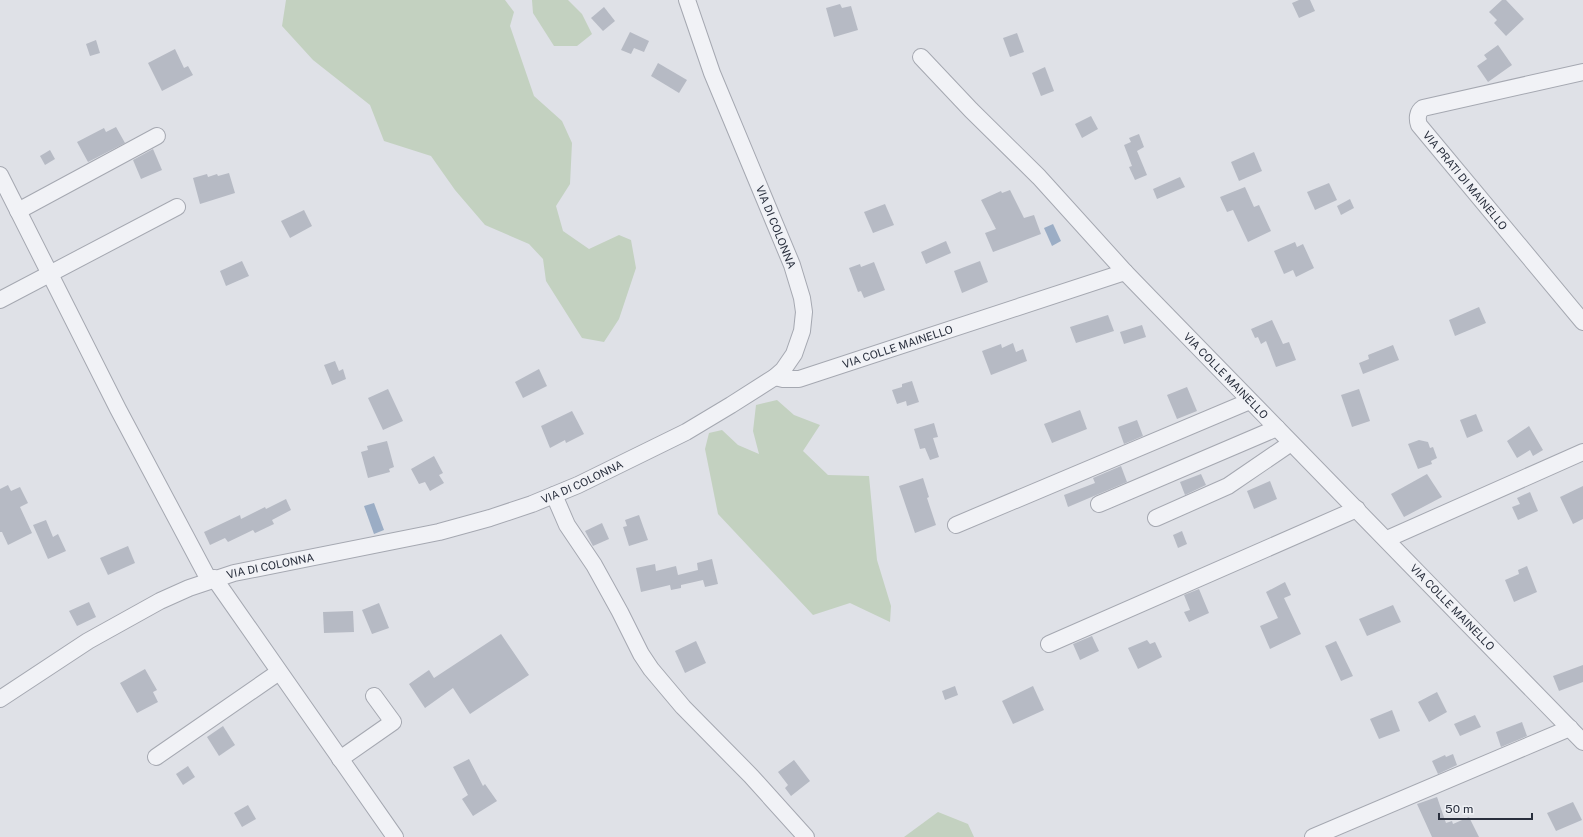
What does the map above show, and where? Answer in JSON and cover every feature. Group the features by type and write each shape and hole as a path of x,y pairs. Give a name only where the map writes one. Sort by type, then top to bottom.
{"street":[{"name":"VIA DI COLONNA","path":"0,699 64,656 117,625 168,597 211,579 251,569 439,532 508,512 578,485 686,432 775,377 788,364 799,340 804,321 802,298 792,265 712,73 687,0"},
{"path":"921,57 987,127 1043,182 1125,272"},
{"name":"VIA PRATI DI MAINELLO","path":"1583,72 1423,108 1419,111 1417,118 1419,125 1583,322"},
{"path":"18,211 157,136"},
{"path":"0,175 118,409 211,579 395,837"},
{"path":"0,300 177,207"},
{"name":"VIA COLLE MAINELLO","path":"775,377 783,379 799,379 1125,272 1291,443 1387,539 1583,742"},
{"path":"956,525 1250,401"},
{"path":"1099,504 1277,428"},
{"path":"1156,518 1228,486 1291,443"},
{"path":"1387,539 1583,452"},
{"path":"554,495 567,525 594,565 639,650 651,669 683,707 751,776 806,837"},
{"path":"1049,644 1357,509"},
{"path":"156,757 278,672"},
{"path":"340,759 393,722 374,696"},
{"path":"1313,837 1570,728"}],"green space":[{"path":"286,0 505,0 514,12 510,26 534,96 562,121 572,143 570,184 556,206 563,231 589,249 619,235 631,240 636,268 619,319 604,342 582,338 546,281 543,259 529,244 485,225 455,190 431,156 384,141 370,105 313,60 282,26"},
{"path":"532,0 568,0 582,14 592,34 577,46 554,46 533,13"},
{"path":"777,400 794,415 820,425 803,451 828,475 869,476 877,560 891,606 890,622 850,603 813,615 718,514 705,449 709,433 722,430 738,445 759,454 753,431 756,405"},
{"path":"938,812 968,824 974,837 904,837"}],"water":[{"path":"1053,224 1061,241 1052,246 1044,228"},
{"path":"374,503 384,530 374,534 364,506"}],"building":[{"path":"1299,0 1310,0 1315,11 1299,18 1292,3"},
{"path":"1502,0 1506,0 1524,19 1506,36 1494,23 1497,20 1489,12"},
{"path":"840,4 842,8 851,6 858,30 834,37 826,8"},
{"path":"604,7 615,21 603,31 591,18"},
{"path":"630,32 649,41 644,52 634,48 631,54 621,50"},
{"path":"1017,33 1024,52 1010,57 1003,38"},
{"path":"96,40 100,53 90,56 86,44"},
{"path":"1498,45 1512,65 1488,82 1477,66 1487,59 1484,55"},
{"path":"175,49 184,68 188,66 193,75 162,91 148,63"},
{"path":"658,63 687,80 679,93 651,76"},
{"path":"1045,67 1054,91 1041,96 1032,73"},
{"path":"1091,116 1098,129 1082,138 1075,124"},
{"path":"116,127 125,143 88,162 77,142 104,128 106,132"},
{"path":"1139,134 1144,147 1137,151 1147,175 1135,180 1129,167 1132,166 1124,145 1131,142 1129,138"},
{"path":"153,149 162,170 141,179 133,160"},
{"path":"50,150 55,159 45,165 40,156"},
{"path":"1254,152 1262,171 1239,181 1231,162"},
{"path":"229,173 235,193 200,204 193,178 207,174 208,177 217,174 218,176"},
{"path":"1180,177 1185,187 1157,199 1153,189"},
{"path":"1329,183 1337,200 1315,210 1307,192"},
{"path":"1245,187 1254,207 1259,205 1271,231 1248,242 1233,210 1227,212 1220,197"},
{"path":"1010,190 1024,218 1034,215 1041,234 993,252 985,233 996,229 981,200 1001,191 1002,193"},
{"path":"1350,199 1354,208 1341,215 1337,206"},
{"path":"885,204 894,225 873,233 864,212"},
{"path":"304,210 312,226 290,238 281,221"},
{"path":"946,241 951,253 926,264 921,252"},
{"path":"1295,242 1297,247 1303,244 1314,268 1296,277 1293,270 1284,274 1274,251"},
{"path":"242,261 249,276 226,286 220,271"},
{"path":"980,261 988,282 962,293 954,271"},
{"path":"874,262 885,290 864,298 861,291 858,292 849,268 860,264 861,267"},
{"path":"1479,307 1486,323 1455,336 1449,320"},
{"path":"1108,315 1114,331 1076,343 1070,327"},
{"path":"1272,320 1283,344 1289,342 1296,360 1276,367 1266,341 1261,344 1258,337 1255,338 1251,329"},
{"path":"1142,325 1146,337 1124,344 1120,332"},
{"path":"1013,343 1016,352 1023,349 1027,361 991,375 982,351 1001,344 1002,348"},
{"path":"1393,345 1399,360 1363,374 1359,363 1369,359 1368,355"},
{"path":"335,361 339,371 343,369 346,379 332,385 324,365"},
{"path":"539,369 547,386 523,398 515,382"},
{"path":"912,381 919,402 907,406 906,401 897,404 892,390 902,387 902,384"},
{"path":"1187,387 1197,411 1177,419 1167,395"},
{"path":"388,389 403,421 383,430 368,398"},
{"path":"1359,389 1370,421 1352,427 1341,395"},
{"path":"1080,410 1087,429 1052,443 1044,424"},
{"path":"572,411 584,434 566,443 565,440 550,448 541,426"},
{"path":"1476,414 1483,431 1467,438 1460,420"},
{"path":"1137,420 1143,436 1124,444 1118,427"},
{"path":"934,423 938,437 933,438 939,457 930,460 925,448 920,449 914,429"},
{"path":"1529,426 1543,450 1533,456 1530,450 1517,458 1507,441"},
{"path":"1419,440 1428,442 1430,448 1433,447 1437,458 1431,461 1432,464 1418,469 1408,444"},
{"path":"387,441 394,467 389,469 390,472 368,478 361,452 368,450 367,446"},
{"path":"434,456 443,473 439,475 444,483 430,491 425,482 419,484 411,469"},
{"path":"1121,466 1127,482 1068,507 1064,495 1095,483 1093,478"},
{"path":"1201,474 1206,485 1185,495 1180,482"},
{"path":"1427,474 1442,497 1404,517 1391,494"},
{"path":"923,478 929,497 927,498 936,525 915,533 899,486"},
{"path":"1270,481 1277,499 1254,509 1247,491"},
{"path":"8,485 11,491 20,487 28,503 20,507 32,533 8,545 2,532 0,532 0,489"},
{"path":"1583,486 1583,519 1573,524 1560,497"},
{"path":"1530,492 1538,511 1518,520 1512,507 1520,504 1517,498"},
{"path":"286,499 291,510 272,520 274,524 255,533 253,530 228,542 225,538 210,545 204,532 240,515 241,519 265,507 266,509"},
{"path":"639,515 648,540 629,546 623,527 627,526 625,520"},
{"path":"46,520 53,537 58,534 66,551 48,559 33,525"},
{"path":"602,523 609,539 593,546 585,531"},
{"path":"1182,531 1187,544 1178,548 1173,535"},
{"path":"128,546 135,563 108,575 100,558"},
{"path":"712,559 718,584 705,587 703,580 681,585 681,588 671,590 670,585 641,592 636,568 655,564 656,571 676,566 678,575 698,570 697,563"},
{"path":"1527,566 1537,592 1514,602 1505,580 1519,574 1518,570"},
{"path":"1285,582 1291,595 1284,598 1301,634 1270,649 1260,626 1278,618 1266,592"},
{"path":"1199,589 1209,613 1189,622 1184,612 1190,610 1184,595"},
{"path":"89,602 96,617 77,626 69,611"},
{"path":"379,603 389,628 372,634 362,610"},
{"path":"1393,605 1401,622 1367,636 1359,619"},
{"path":"353,611 354,632 324,633 323,612"},
{"path":"501,634 529,675 470,714 453,688 425,708 409,684 429,670 434,678"},
{"path":"1092,636 1099,651 1080,660 1073,644"},
{"path":"1147,640 1150,644 1155,642 1162,657 1138,669 1128,648"},
{"path":"696,641 706,663 685,673 675,651"},
{"path":"1336,641 1353,676 1341,681 1325,646"},
{"path":"1583,665 1583,682 1559,691 1553,676"},
{"path":"145,669 157,690 153,692 158,702 137,713 120,683"},
{"path":"955,686 958,695 945,700 942,691"},
{"path":"1033,686 1044,710 1013,724 1002,701"},
{"path":"1437,692 1447,712 1429,722 1418,702"},
{"path":"1392,710 1400,731 1379,739 1370,719"},
{"path":"1475,715 1481,727 1460,736 1454,724"},
{"path":"1522,722 1527,736 1501,747 1496,732"},
{"path":"223,726 235,745 219,756 207,737"},
{"path":"1453,754 1457,765 1438,774 1432,761 1445,755 1446,757"},
{"path":"469,759 483,786 485,784 497,801 473,816 462,799 468,795 453,767"},
{"path":"794,760 810,781 791,796 785,788 788,785 778,772"},
{"path":"188,766 195,777 183,785 176,774"},
{"path":"1437,797 1446,823 1452,821 1453,824 1469,817 1479,837 1432,837 1417,804"},
{"path":"1573,802 1582,820 1556,831 1547,813"},
{"path":"248,805 256,819 242,827 234,813"}]}
